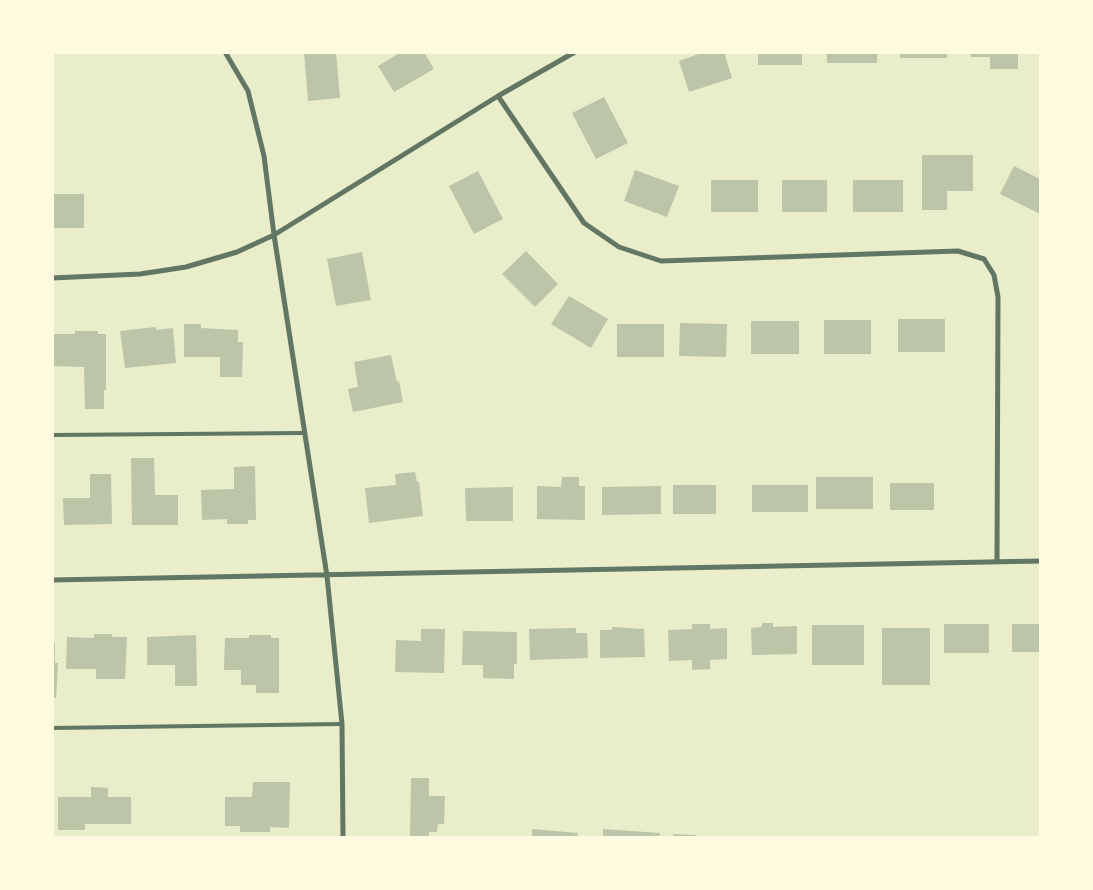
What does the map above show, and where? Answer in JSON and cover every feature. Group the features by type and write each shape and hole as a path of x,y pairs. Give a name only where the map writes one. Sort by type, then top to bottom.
{"street":[{"path":"225,52 248,91 264,156 274,235 327,576 342,724 343,838"},
{"path":"52,278 140,274 186,267 237,252 274,235 498,96 575,52"},
{"path":"498,96 584,223 619,247 627,250 661,261 958,251 984,259 994,275 998,297 997,561"},
{"path":"52,580 1040,561"}],"lane":[{"path":"52,436 304,433"},
{"path":"52,728 342,724"}],"building":[{"path":"304,52 336,52 340,98 308,101"},
{"path":"401,52 424,52 434,69 394,92 378,66"},
{"path":"704,52 724,52 732,78 689,92 679,61"},
{"path":"758,52 802,52 802,65 758,65"},
{"path":"827,52 877,52 877,63 827,63"},
{"path":"900,52 947,52 947,58 900,58"},
{"path":"971,52 1018,52 1018,69 990,69 990,57 971,57"},
{"path":"604,97 628,143 596,159 572,113"},
{"path":"922,155 973,155 973,191 947,191 947,210 922,210"},
{"path":"1014,166 1040,179 1040,214 1000,194"},
{"path":"635,170 679,186 667,217 624,201"},
{"path":"478,171 503,219 474,234 449,186"},
{"path":"711,180 758,180 758,212 711,212"},
{"path":"782,180 827,180 827,212 782,212"},
{"path":"853,180 903,180 903,212 853,212"},
{"path":"52,194 84,194 84,228 52,228"},
{"path":"526,251 558,284 535,307 502,274"},
{"path":"362,252 371,300 336,306 327,259"},
{"path":"569,296 608,319 591,348 551,324"},
{"path":"898,319 945,319 945,352 898,352"},
{"path":"824,320 871,320 871,354 824,354"},
{"path":"751,321 799,321 799,354 751,354"},
{"path":"680,323 727,324 726,357 679,356"},
{"path":"184,324 201,324 201,328 238,330 238,342 243,342 242,377 220,377 220,357 184,357"},
{"path":"617,324 664,324 664,357 617,357"},
{"path":"156,327 156,330 173,328 176,363 125,368 120,331"},
{"path":"75,331 98,331 98,334 106,334 104,409 85,409 84,367 52,366 53,334 75,334"},
{"path":"391,355 403,402 353,412 348,389 358,387 354,362"},
{"path":"131,458 154,458 155,495 178,495 178,525 132,525"},
{"path":"255,466 256,520 248,520 248,524 227,524 227,519 202,520 201,490 234,489 234,467"},
{"path":"415,472 417,482 419,482 423,516 369,523 365,488 396,485 395,474"},
{"path":"90,474 111,474 112,524 64,525 63,498 90,498"},
{"path":"562,477 579,477 579,486 585,486 585,520 537,519 537,486 561,487"},
{"path":"816,477 873,477 873,509 816,509"},
{"path":"890,483 934,483 934,510 890,510"},
{"path":"673,485 716,485 716,514 673,514"},
{"path":"752,485 808,485 808,512 752,512"},
{"path":"661,486 661,514 602,515 602,487"},
{"path":"513,487 513,521 466,521 465,488"},
{"path":"762,623 773,623 773,627 797,626 797,654 752,655 751,628 762,627"},
{"path":"692,624 710,624 710,629 727,628 727,659 710,660 710,669 692,670 692,660 669,661 668,630 692,629"},
{"path":"944,624 989,624 989,653 944,653"},
{"path":"1012,624 1040,624 1040,652 1012,652"},
{"path":"812,625 864,625 864,665 812,665"},
{"path":"612,627 644,629 645,657 600,658 600,630 612,630"},
{"path":"576,628 576,633 587,633 588,658 530,660 529,629"},
{"path":"882,628 930,628 930,685 882,685"},
{"path":"421,629 445,629 444,673 395,672 396,640 421,641"},
{"path":"463,631 517,632 517,664 514,664 514,679 483,678 483,665 462,665"},
{"path":"94,634 112,634 112,637 127,637 125,679 96,679 96,669 66,669 67,637 94,638"},
{"path":"196,635 197,686 175,686 175,665 147,665 147,637"},
{"path":"249,635 271,635 271,638 279,638 279,693 256,693 256,685 241,685 241,670 224,670 225,638 249,638"},
{"path":"52,643 55,643 55,663 58,663 56,698 52,698"},
{"path":"411,778 429,778 429,796 445,796 444,824 438,824 437,832 429,832 429,837 410,837"},
{"path":"253,782 290,782 289,828 270,827 270,832 240,832 240,826 225,826 225,797 252,797"},
{"path":"91,787 108,788 108,797 131,797 131,824 85,824 85,830 58,830 58,797 91,797"},
{"path":"532,829 578,833 577,838 532,838"},
{"path":"603,829 660,833 659,838 603,838"},
{"path":"673,834 696,835 696,838 673,838"}]}
